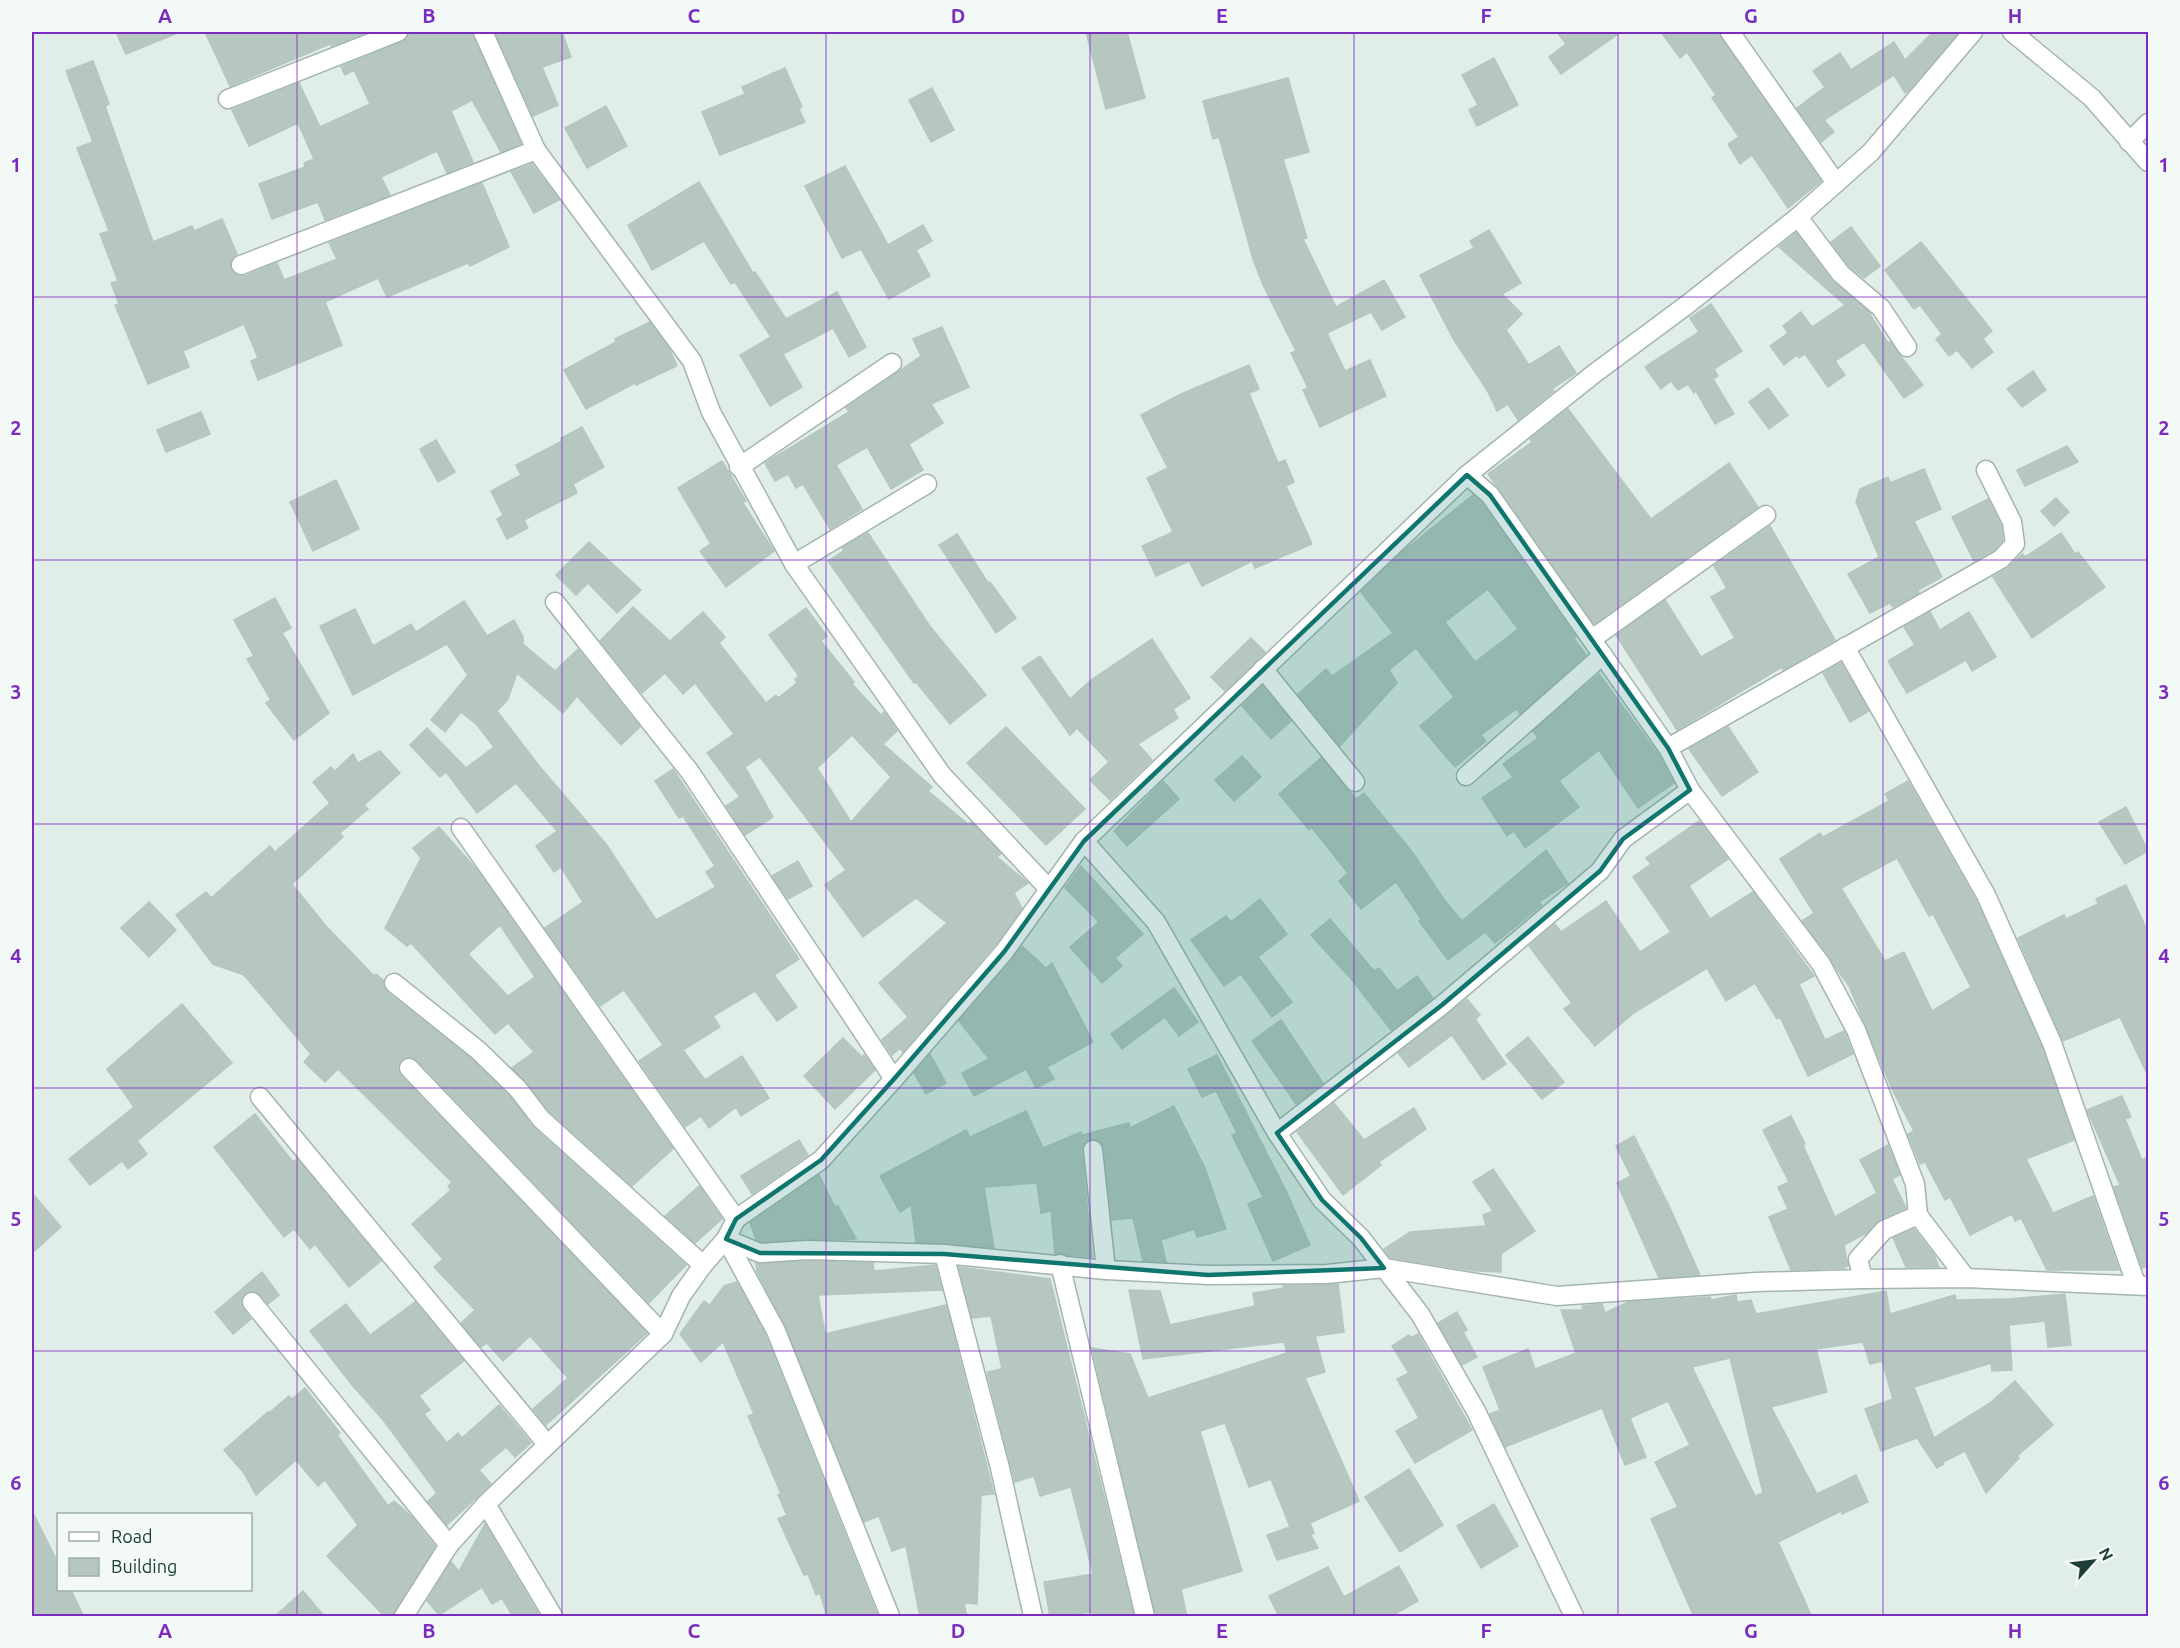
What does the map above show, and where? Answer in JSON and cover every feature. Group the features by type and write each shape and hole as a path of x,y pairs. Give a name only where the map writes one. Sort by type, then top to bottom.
{"street":[{"path":"228,99 398,32"},
{"path":"483,32 536,150 692,361 711,412 794,564 942,775 1049,889"},
{"path":"1730,32 1836,183"},
{"path":"404,1617 449,1545 486,1504 663,1334 681,1296 703,1264 726,1239 736,1219 820,1160 894,1079 1004,952 1084,841 1467,475 1798,217 1872,152 1973,32"},
{"path":"2012,32 2092,98 2148,162"},
{"path":"2129,142 2148,123"},
{"path":"241,265 536,150"},
{"path":"1798,217 1841,274 1881,308 1908,347"},
{"path":"739,467 892,363"},
{"path":"1668,748 2001,558 2015,544 2012,522 1986,470"},
{"path":"1467,475 1490,495 1668,748 1690,790 1727,837 1826,974 1856,1030 1915,1184 1918,1215 1966,1278"},
{"path":"794,564 927,484"},
{"path":"1592,639 1766,515"},
{"path":"555,602 690,772 894,1079"},
{"path":"726,1239 760,1252 808,1250 944,1254 1106,1270 1220,1275 1327,1274 1384,1268 1557,1296 1756,1282 1863,1279 1966,1278 2142,1285 2052,1043 1986,895 1845,647"},
{"path":"1466,776 1603,655"},
{"path":"1263,669 1355,782"},
{"path":"1276,1132 1442,1005 1600,871 1623,839 1690,790"},
{"path":"461,828 736,1219"},
{"path":"1084,841 1156,922 1276,1132 1322,1200 1361,1238 1420,1314 1476,1411 1574,1617"},
{"path":"394,983 479,1051 518,1089 541,1119 703,1264"},
{"path":"409,1068 663,1334"},
{"path":"260,1096 547,1444"},
{"path":"1094,1150 1106,1270"},
{"path":"1863,1279 1858,1259 1884,1230 1918,1215"},
{"path":"726,1239 776,1331 890,1617"},
{"path":"944,1254 1000,1468 1033,1617"},
{"path":"1060,1264 1145,1617"},
{"path":"252,1302 449,1545"},
{"path":"486,1504 553,1617"}],"highlighted area":[{"path":"1467,475 1490,495 1668,748 1690,790 1623,839 1600,871 1442,1005 1277,1133 1322,1200 1361,1238 1384,1268 1208,1275 944,1254 760,1253 726,1239 736,1219 821,1160 894,1079 1004,952 1084,841"}],"building":[{"path":"116,32 180,32 126,54"},
{"path":"205,32 369,32 331,46 330,44 230,86"},
{"path":"409,32 472,32 521,144 501,152 472,100 451,111 473,162 447,173 437,151 381,177 390,195 325,220 318,202 272,219 259,184 305,167 304,163 314,159 298,123 249,146 232,110 299,83 320,127 370,104 354,70 345,75 341,67 402,42 407,39"},
{"path":"495,32 562,32 571,57 542,67 558,105 533,116"},
{"path":"1086,32 1127,32 1145,98 1106,109"},
{"path":"1557,32 1621,32 1561,74 1549,57 1566,44"},
{"path":"1661,32 1719,32 1821,181 1788,208 1752,155 1740,164 1728,144 1739,137 1712,98 1716,95 1687,52 1680,58"},
{"path":"1933,32 1959,32 1905,93 1894,75 1824,120 1834,132 1821,142 1797,108 1825,87 1813,71 1840,53 1851,70 1894,42 1905,60"},
{"path":"1494,58 1518,105 1477,126 1469,110 1478,105 1462,75"},
{"path":"93,61 109,104 105,106 153,242 192,226 194,231 222,219 237,254 230,263 234,273 245,276 277,263 284,280 337,259 329,243 482,183 509,247 470,266 468,263 387,297 378,278 325,302 342,345 258,380 251,361 258,358 244,324 183,351 189,367 148,384 115,305 119,304 111,283 118,281 100,234 109,231 77,148 93,142 66,71"},
{"path":"785,68 802,107 799,109 805,122 720,155 702,112 745,94 742,87"},
{"path":"1288,78 1309,152 1283,159 1307,238 1303,239 1336,307 1384,280 1405,317 1382,330 1371,312 1327,333 1345,371 1370,360 1386,396 1320,427 1303,390 1308,388 1291,353 1296,351 1263,285 1253,259 1219,137 1213,139 1203,101"},
{"path":"932,88 954,130 931,142 909,100"},
{"path":"606,106 627,146 587,168 565,128"},
{"path":"532,164 559,200 534,213 511,172"},
{"path":"845,166 888,245 923,225 932,241 916,250 930,276 889,299 861,249 842,258 805,186"},
{"path":"699,182 753,273 755,272 786,319 837,292 866,347 849,357 833,328 783,354 802,387 770,406 740,355 771,337 735,282 731,284 704,241 652,270 628,225"},
{"path":"1851,227 1880,266 1864,278 1849,266 1831,242"},
{"path":"1489,230 1521,283 1502,294 1522,314 1506,330 1529,365 1559,346 1576,373 1552,389 1554,391 1518,420 1508,404 1497,411 1487,390 1454,340 1420,275 1474,248 1470,241"},
{"path":"1796,233 1832,281 1868,311 1888,343 1890,342 1923,385 1904,398 1864,342 1835,361 1845,375 1828,387 1805,354 1799,358 1797,355 1784,365 1770,346 1788,333 1783,326 1801,312 1812,327 1845,305 1779,247"},
{"path":"1921,242 1992,331 1983,339 1993,352 1972,368 1957,350 1949,356 1936,339 1942,334 1920,305 1914,309 1885,270"},
{"path":"1711,304 1742,351 1714,369 1718,376 1713,379 1734,414 1715,424 1696,391 1694,393 1688,384 1678,390 1671,381 1661,389 1645,367 1699,332 1690,318"},
{"path":"650,322 670,350 677,366 636,385 635,383 586,409 564,370 616,342 615,339"},
{"path":"942,327 969,387 931,404 943,423 909,444 923,470 891,489 867,447 836,465 862,509 830,529 803,484 796,488 788,474 775,481 765,463 849,412 846,408 921,356 913,339"},
{"path":"1249,365 1259,389 1249,393 1278,463 1285,460 1294,482 1286,486 1312,544 1255,568 1252,561 1202,586 1189,561 1156,576 1142,546 1173,532 1147,478 1168,468 1141,415 1181,394"},
{"path":"2033,371 2046,390 2022,407 2007,389"},
{"path":"1768,388 1788,415 1769,429 1749,402"},
{"path":"1568,409 1651,519 1729,463 1758,507 1594,624 1488,474 1532,442 1530,439"},
{"path":"201,412 210,434 166,452 157,430"},
{"path":"582,427 604,467 573,484 577,493 524,520 528,528 507,539 497,519 503,515 491,491 521,475 516,465 562,441 561,438"},
{"path":"436,440 455,472 438,482 420,449"},
{"path":"2067,446 2078,462 2025,486 2017,470"},
{"path":"722,461 746,501 743,503 774,551 726,587 700,551 711,544 678,488"},
{"path":"1924,469 1941,509 1914,521 1942,577 1893,607 1890,603 1870,613 1848,574 1879,557 1856,502 1860,489 1888,477 1890,483"},
{"path":"336,480 359,529 313,551 290,502"},
{"path":"1473,495 1482,503 1576,637 1574,639 1586,655 1520,714 1516,709 1481,735 1486,741 1455,767 1420,726 1454,697 1416,648 1389,670 1397,683 1340,746 1298,694 1326,669 1332,676 1393,633 1361,592 1401,553","holes":["1488,589 1518,629 1475,662 1445,622"]},
{"path":"2056,498 2069,512 2054,526 2041,511"},
{"path":"1988,499 2001,525 2003,540 1994,550 1974,561 1952,517"},
{"path":"1770,526 1835,640 1783,670 1782,667 1677,730 1616,635 1665,600 1701,657 1735,638 1711,597 1727,588 1714,566"},
{"path":"868,533 929,625 986,695 950,724 916,682 914,683 828,561 844,551 842,548"},
{"path":"2061,533 2075,554 2078,552 2105,587 2032,638 1993,577 2007,569 2023,554 2025,557"},
{"path":"957,534 988,583 990,582 1016,618 996,633 939,545"},
{"path":"589,542 641,590 617,613 588,583 576,595 556,575"},
{"path":"275,598 291,628 282,633 329,713 294,740 266,703 271,700 247,659 254,656 234,620"},
{"path":"464,601 487,636 514,620 523,637 523,644 555,671 578,649 640,727 621,745 577,696 563,713 517,673 508,699 497,711 540,767 606,844 656,920 716,887 706,872 715,866 683,816 679,818 655,781 673,769 799,959 774,975 797,1007 777,1021 755,991 713,1016 720,1027 683,1050 705,1080 742,1056 769,1098 741,1116 736,1107 709,1128 701,1116 685,1127 639,1061 663,1045 624,990 600,1006 545,928 583,902 561,867 554,872 536,846 557,831 516,783 477,813 446,772 440,777 410,745 427,728 466,768 494,747 477,725 461,712 445,732 431,720 468,675 447,644 353,695 320,626 355,609 373,646 411,624 416,632"},
{"path":"633,607 670,641 703,612 725,637 719,643 766,703 776,695 778,698 797,683 795,679 799,676 769,635 806,608 827,636 821,641 854,682 852,684 881,715 884,712 897,731 883,744 932,787 928,791 968,824 971,822 1001,854 997,857 1028,883 1014,893 1022,908 995,945 903,1052 900,1048 892,1055 882,1040 908,1017 879,983 947,923 916,898 863,937 825,885 846,870 760,757 745,767 773,817 745,835 726,806 740,797 707,753 734,734 695,683 683,694 665,673 642,693 600,641","holes":["852,735 891,777 851,822 817,768"]},
{"path":"1930,612 1940,630 1969,612 1996,657 1972,671 1966,660 1907,693 1888,661 1915,645 1904,627"},
{"path":"1251,638 1265,652 1225,691 1211,677"},
{"path":"1152,639 1190,698 1173,709 1178,718 1138,744 1152,760 1110,800 1090,780 1109,762 1077,728 1070,735 1022,668 1040,656 1070,699 1091,680"},
{"path":"1841,663 1869,711 1850,722 1823,673"},
{"path":"1599,674 1658,754 1674,783 1638,808 1599,750 1559,781 1579,807 1525,848 1514,831 1507,836 1482,798 1513,777 1503,764 1538,738 1533,731"},
{"path":"1262,686 1291,721 1271,739 1242,706"},
{"path":"1006,727 1085,809 1046,845 967,763"},
{"path":"1728,727 1758,772 1722,796 1689,749"},
{"path":"380,751 400,773 364,805 368,809 340,833 343,837 292,884 326,926 374,976 376,974 383,980 387,992 472,1059 510,1096 533,1127 686,1265 649,1303 417,1060 407,1057 401,1060 398,1070 401,1076 647,1333 546,1425 533,1409 568,1378 530,1336 503,1361 487,1343 481,1347 461,1323 475,1310 434,1267 443,1259 412,1224 451,1190 448,1187 452,1182 338,1069 325,1082 304,1062 311,1054 244,975 213,964 176,915 206,892 211,898 270,846 275,852 330,803 313,782 331,767 335,771 353,754 358,763"},
{"path":"1242,756 1261,777 1234,801 1215,780"},
{"path":"1321,758 1356,799 1364,793 1413,853 1445,901 1462,921 1546,850 1568,883 1539,902 1542,905 1495,943 1485,932 1448,960 1419,921 1421,919 1396,882 1361,909 1339,881 1348,873 1312,828 1309,830 1279,794"},
{"path":"1163,781 1179,799 1127,846 1114,831"},
{"path":"1908,781 1976,900 2042,1047 2074,1140 2026,1159 2053,1213 2093,1196 2119,1270 2047,1270 2021,1218 2015,1221 2012,1214 1970,1235 1950,1197 1945,1200 1925,1162 1920,1164 1908,1134 1914,1131 1892,1089 1849,986 1802,921 1814,913 1780,859 1820,833 1823,837 1889,801 1885,794","holes":["1897,858 1929,916 1933,914 1971,987 1932,1011 1904,952 1885,961 1841,888"]},
{"path":"2126,807 2148,851 2125,864 2099,822"},
{"path":"1699,821 1728,859 1689,886 1710,919 1753,892 1814,976 1799,984 1825,1040 1844,1031 1853,1054 1808,1076 1780,1017 1777,1019 1755,983 1726,1001 1707,968 1635,1012 1595,1046 1564,1009 1572,1003 1529,946 1555,924 1561,932 1606,901 1640,952 1671,932 1633,877 1651,864 1646,858"},
{"path":"439,827 477,870 673,1149 632,1186 549,1111 512,1068 534,1052 508,1023 495,1034 411,943 407,946 385,928 421,858 413,848","holes":["500,925 535,977 508,996 468,954"]},
{"path":"798,861 812,886 788,899 772,876"},
{"path":"1081,866 1143,934 1115,958 1122,966 1102,983 1070,947 1099,922 1065,888"},
{"path":"2126,885 2148,932 2148,1076 2120,1017 2063,1041 2018,938 2064,915 2066,919 2098,904 2096,899"},
{"path":"1260,899 1287,934 1258,957 1292,1002 1272,1017 1241,974 1224,986 1191,940 1226,916 1231,922"},
{"path":"149,902 176,930 149,957 121,928"},
{"path":"1330,919 1374,971 1379,968 1397,991 1417,976 1433,998 1391,1030 1352,980 1311,935"},
{"path":"1022,946 1046,968 1052,963 1093,1042 1047,1067 1054,1079 1036,1088 1026,1069 974,1096 962,1073 989,1059 959,1021"},
{"path":"1174,988 1198,1022 1179,1036 1165,1017 1122,1049 1111,1034"},
{"path":"1467,999 1480,1015 1475,1019 1506,1064 1483,1080 1452,1035 1409,1067 1398,1053"},
{"path":"182,1004 232,1063 137,1141 147,1154 128,1169 122,1161 90,1185 69,1159 134,1107 107,1069"},
{"path":"1281,1020 1323,1083 1296,1104 1252,1041"},
{"path":"1528,1037 1564,1082 1542,1099 1506,1055"},
{"path":"843,1038 862,1057 864,1055 875,1070 835,1109 804,1076"},
{"path":"930,1054 946,1083 926,1094 914,1073"},
{"path":"1217,1055 1287,1193 1310,1245 1273,1261 1248,1204 1263,1197 1232,1135 1237,1133 1216,1091 1202,1097 1188,1069"},
{"path":"2122,1096 2131,1117 2125,1119 2142,1160 2148,1157 2148,1266 2142,1268 2114,1187 2120,1185 2087,1110"},
{"path":"1334,1103 1364,1140 1414,1108 1426,1129 1379,1162 1381,1165 1343,1195 1297,1132"},
{"path":"1174,1106 1205,1168 1226,1229 1197,1237 1194,1229 1161,1240 1166,1262 1143,1261 1133,1218 1112,1220 1104,1149 1097,1140 1086,1141 1082,1151 1092,1257 1055,1254 1051,1211 1041,1213 1037,1183 984,1187 994,1248 916,1242 911,1205 900,1212 880,1176 966,1130 970,1137 1026,1111 1043,1148 1081,1132 1082,1135 1129,1123 1130,1128"},
{"path":"255,1114 293,1162 297,1159 381,1261 349,1287 315,1244 310,1249 294,1229 284,1237 214,1147"},
{"path":"1791,1116 1835,1217 1877,1193 1860,1160 1888,1145 1900,1175 1892,1179 1906,1208 1879,1220 1867,1233 1844,1245 1848,1266 1844,1268 1791,1270 1769,1217 1788,1209 1778,1187 1789,1182 1763,1130"},
{"path":"1634,1136 1700,1275 1659,1278 1617,1183 1631,1176 1616,1146"},
{"path":"799,1140 808,1155 752,1194 741,1176"},
{"path":"1493,1169 1535,1231 1501,1254 1501,1272 1476,1271 1390,1258 1384,1249 1410,1232 1486,1226 1483,1215 1493,1211 1473,1182"},
{"path":"819,1175 835,1207 838,1206 856,1239 762,1242 756,1239 750,1223"},
{"path":"699,1186 722,1219 695,1243 665,1216"},
{"path":"32,1193 61,1227 32,1253"},
{"path":"1914,1229 1934,1255 1939,1267 1906,1267 1893,1238"},
{"path":"808,1261 873,1263 874,1271 935,1265 942,1290 818,1295 825,1334 946,1305 994,1494 981,1495 977,1604 964,1603 967,1617 920,1617 906,1546 892,1551 879,1516 864,1522 786,1327 757,1272 756,1263"},
{"path":"959,1267 1050,1279 1134,1617 1093,1617 1092,1612 1050,1617 1044,1582 1093,1574 1071,1487 1040,1496 1034,1476 1015,1482 987,1372 1002,1369 991,1316 972,1318"},
{"path":"262,1272 279,1295 268,1304 257,1292 245,1294 241,1304 251,1319 233,1334 215,1312"},
{"path":"737,1282 766,1336 878,1617 827,1617 820,1593 816,1595 808,1574 804,1575 778,1519 787,1515 778,1495 781,1494 748,1416 754,1414 723,1342 701,1362 680,1334 704,1301 710,1305 724,1286"},
{"path":"1338,1284 1344,1332 1315,1336 1325,1372 1305,1378 1359,1501 1310,1523 1314,1533 1311,1535 1318,1548 1277,1560 1267,1535 1290,1527 1271,1479 1249,1487 1225,1423 1200,1431 1242,1571 1181,1589 1187,1617 1156,1617 1092,1348 1130,1354 1148,1398 1287,1353 1284,1342 1143,1359 1129,1290 1160,1291 1170,1325 1255,1306 1253,1293 1284,1288 1283,1286"},
{"path":"1886,1291 1890,1314 1955,1295 1956,1300 2008,1299 2065,1294 2071,1345 2048,1347 2045,1321 2009,1325 2012,1370 1992,1371 1991,1363 1914,1387 1934,1438 1990,1403 2015,1381 2053,1425 2017,1456 2019,1458 1986,1493 1965,1451 1943,1462 1944,1464 1937,1468 1917,1438 1881,1451 1865,1409 1893,1399 1882,1361 1870,1364 1863,1342 1816,1349 1827,1392 1771,1407 1817,1494 1856,1475 1868,1502 1842,1514 1841,1511 1778,1542 1812,1617 1694,1617 1651,1519 1678,1507 1655,1462 1690,1445 1668,1401 1630,1418 1646,1457 1625,1465 1602,1408 1505,1447 1490,1414 1500,1410 1483,1367 1528,1349 1535,1369 1576,1353 1561,1310 1583,1310 1582,1306 1602,1304 1605,1313 1628,1302 1710,1297 1711,1300 1736,1295 1737,1302 1751,1300 1756,1314","holes":["1730,1358 1763,1493 1755,1496 1692,1367"]},
{"path":"415,1302 464,1361 419,1396 430,1410 424,1414 447,1443 458,1433 462,1438 499,1405 531,1443 515,1457 506,1447 479,1470 491,1484 447,1525 428,1501 437,1493 384,1421 352,1385 310,1331 346,1304 370,1335"},
{"path":"1457,1312 1467,1330 1463,1332 1477,1357 1462,1365 1438,1323"},
{"path":"1418,1334 1472,1430 1415,1463 1396,1431 1419,1418 1397,1379 1409,1373 1392,1346 1409,1335 1410,1338"},
{"path":"305,1388 340,1433 337,1435 388,1506 394,1501 411,1516 435,1546 393,1617 385,1617 327,1556 358,1525 325,1480 318,1486 296,1460 256,1495 244,1473 224,1450 268,1412 289,1396 292,1399"},
{"path":"1409,1469 1443,1525 1400,1552 1365,1497"},
{"path":"1494,1504 1518,1546 1481,1568 1457,1526"},
{"path":"32,1511 57,1561 57,1591 71,1591 84,1617 32,1617"},
{"path":"485,1524 540,1617 513,1617 502,1598 492,1604 482,1587 439,1615 427,1601 451,1562 459,1571"},
{"path":"1399,1566 1418,1601 1390,1617 1279,1617 1269,1596 1328,1567 1344,1597"},
{"path":"303,1591 325,1617 274,1617"}]}
